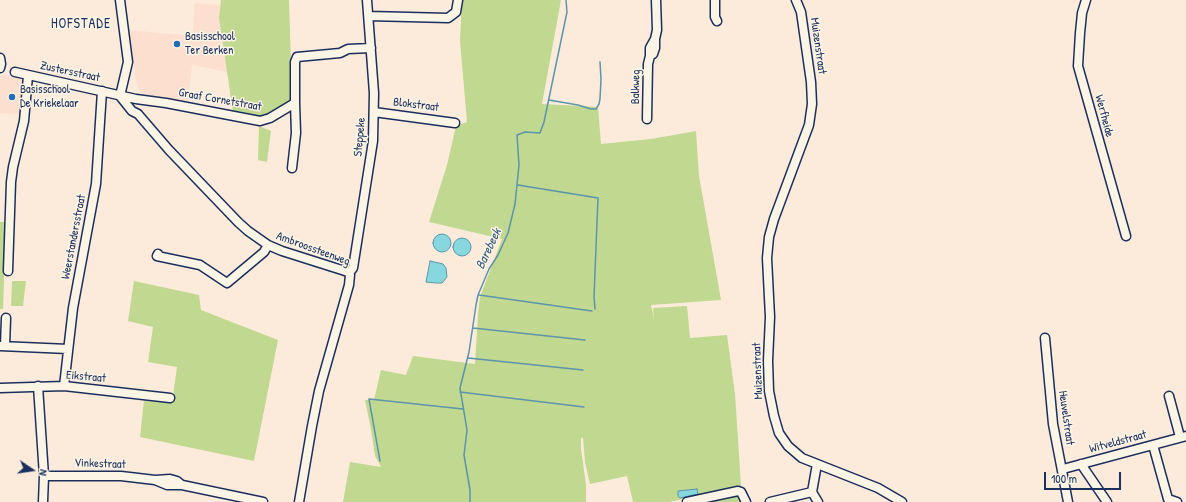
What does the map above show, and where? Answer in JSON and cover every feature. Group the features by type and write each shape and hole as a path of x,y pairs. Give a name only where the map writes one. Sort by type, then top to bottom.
{"street":[{"path":"120,0 128,62 120,96 136,99 138,114"},
{"name":"Steppeke","path":"349,273 352,268 373,141 374,112 367,0"},
{"path":"369,16 448,18 456,12 458,0"},
{"name":"Balkweg","path":"647,119 648,64 650,48 655,39 658,22 656,0"},
{"path":"715,0 715,17 718,21"},
{"name":"Muizenstraat","path":"796,0 801,12 812,92 809,125 774,219 769,237 768,258 770,317 768,360 770,391 774,416 779,434 788,446 802,458 878,488 902,502"},
{"name":"Werfheide","path":"1086,0 1082,14 1078,66 1126,236"},
{"path":"292,168 296,133 296,57 340,53 348,49 371,48"},
{"path":"0,58 2,64 0,68"},
{"name":"Zustersstraat","path":"16,72 120,96"},
{"path":"8,270 11,182 24,121 28,76"},
{"name":"Weerstandersstraat","path":"64,386 73,308 96,184 102,91"},
{"name":"Ambroossteenweg","path":"120,96 132,111 138,114 162,142 248,231 268,245 282,251 349,273 349,285 319,391 300,502"},
{"name":"Graaf Cornetstraat","path":"136,99 166,103 260,121 270,118 295,103"},
{"name":"Blokstraat","path":"374,112 455,122"},
{"path":"158,254 157,256 200,265 228,283 264,252 268,245"},
{"path":"6,318 2,346 68,349"},
{"name":"Heuvelstraat","path":"1045,338 1053,424 1068,502"},
{"path":"38,386 44,476 43,502"},
{"name":"Eikstraat","path":"0,388 64,386 170,398"},
{"name":"Witveldstraat","path":"1062,469 1183,436 1169,396"},
{"path":"1154,445 1168,499 1177,502"},
{"path":"817,464 812,492 818,502"},
{"path":"1081,464 1107,502"},
{"name":"Vinkestraat","path":"44,476 121,476 155,480 170,479 177,481 182,485 263,502"},
{"path":"687,502 741,492 746,502"},
{"path":"770,502 812,492"}],"shaded area":[{"name":"Basisschool Ter Berken","path":"195,3 220,5 219,18 227,72 192,65 188,102 145,95 137,86 129,30 192,36"},
{"name":"Basisschool De Kriekelaar","path":"4,75 23,78 24,85 21,115 0,113 0,76"}],"green space":[{"path":"221,0 289,0 292,97 289,101 262,118 233,112 219,18"},
{"path":"462,0 561,0 542,104 598,107 601,144 651,139 696,131 699,176 721,300 651,305 654,319 653,308 687,306 690,338 727,335 735,394 741,486 670,502 633,502 627,476 590,484 585,462 583,438 581,438 586,485 586,502 343,502 350,462 381,467 375,456 365,400 374,400 381,370 406,375 413,356 475,364 480,297 502,239 429,222 447,165 456,126 467,122 460,41"},
{"path":"259,126 271,131 267,162 258,160"},
{"path":"0,222 6,222 3,309 0,309"},
{"path":"12,281 26,281 23,306 11,306"},
{"path":"134,281 199,295 201,310 278,340 254,461 140,437 144,400 172,403 177,367 148,362 153,327 128,321"},
{"path":"738,495 742,502 703,502"}],"water":[{"path":"442,234 448,237 451,243 448,249 442,252 436,249 433,243 436,237"},
{"path":"462,238 468,241 471,247 468,253 462,256 456,253 453,247 456,241"},
{"path":"430,261 443,264 446,268 447,277 442,283 426,282"},
{"path":"697,489 698,494 680,498 678,496 678,491"}],"waterway":[{"name":"Barebeek","path":"470,502 470,490 464,455 467,430 460,388 469,352 478,295 489,269 498,255 508,233 515,204 519,165 517,135 525,132 540,133 544,122 567,12 566,0"},
{"path":"549,100 596,109 600,99 600,62"},
{"path":"518,185 598,198 594,297 595,309"},
{"path":"479,295 592,311"},
{"path":"473,328 585,340"},
{"path":"468,358 583,370"},
{"path":"460,392 584,407"},
{"path":"380,461 369,399 463,409"}],"place":[{"name":"Basisschool Ter Berken","path":"177,44"},
{"name":"Basisschool De Kriekelaar","path":"12,97"}],"district":[{"name":"HOFSTADE","path":"81,24"}]}
